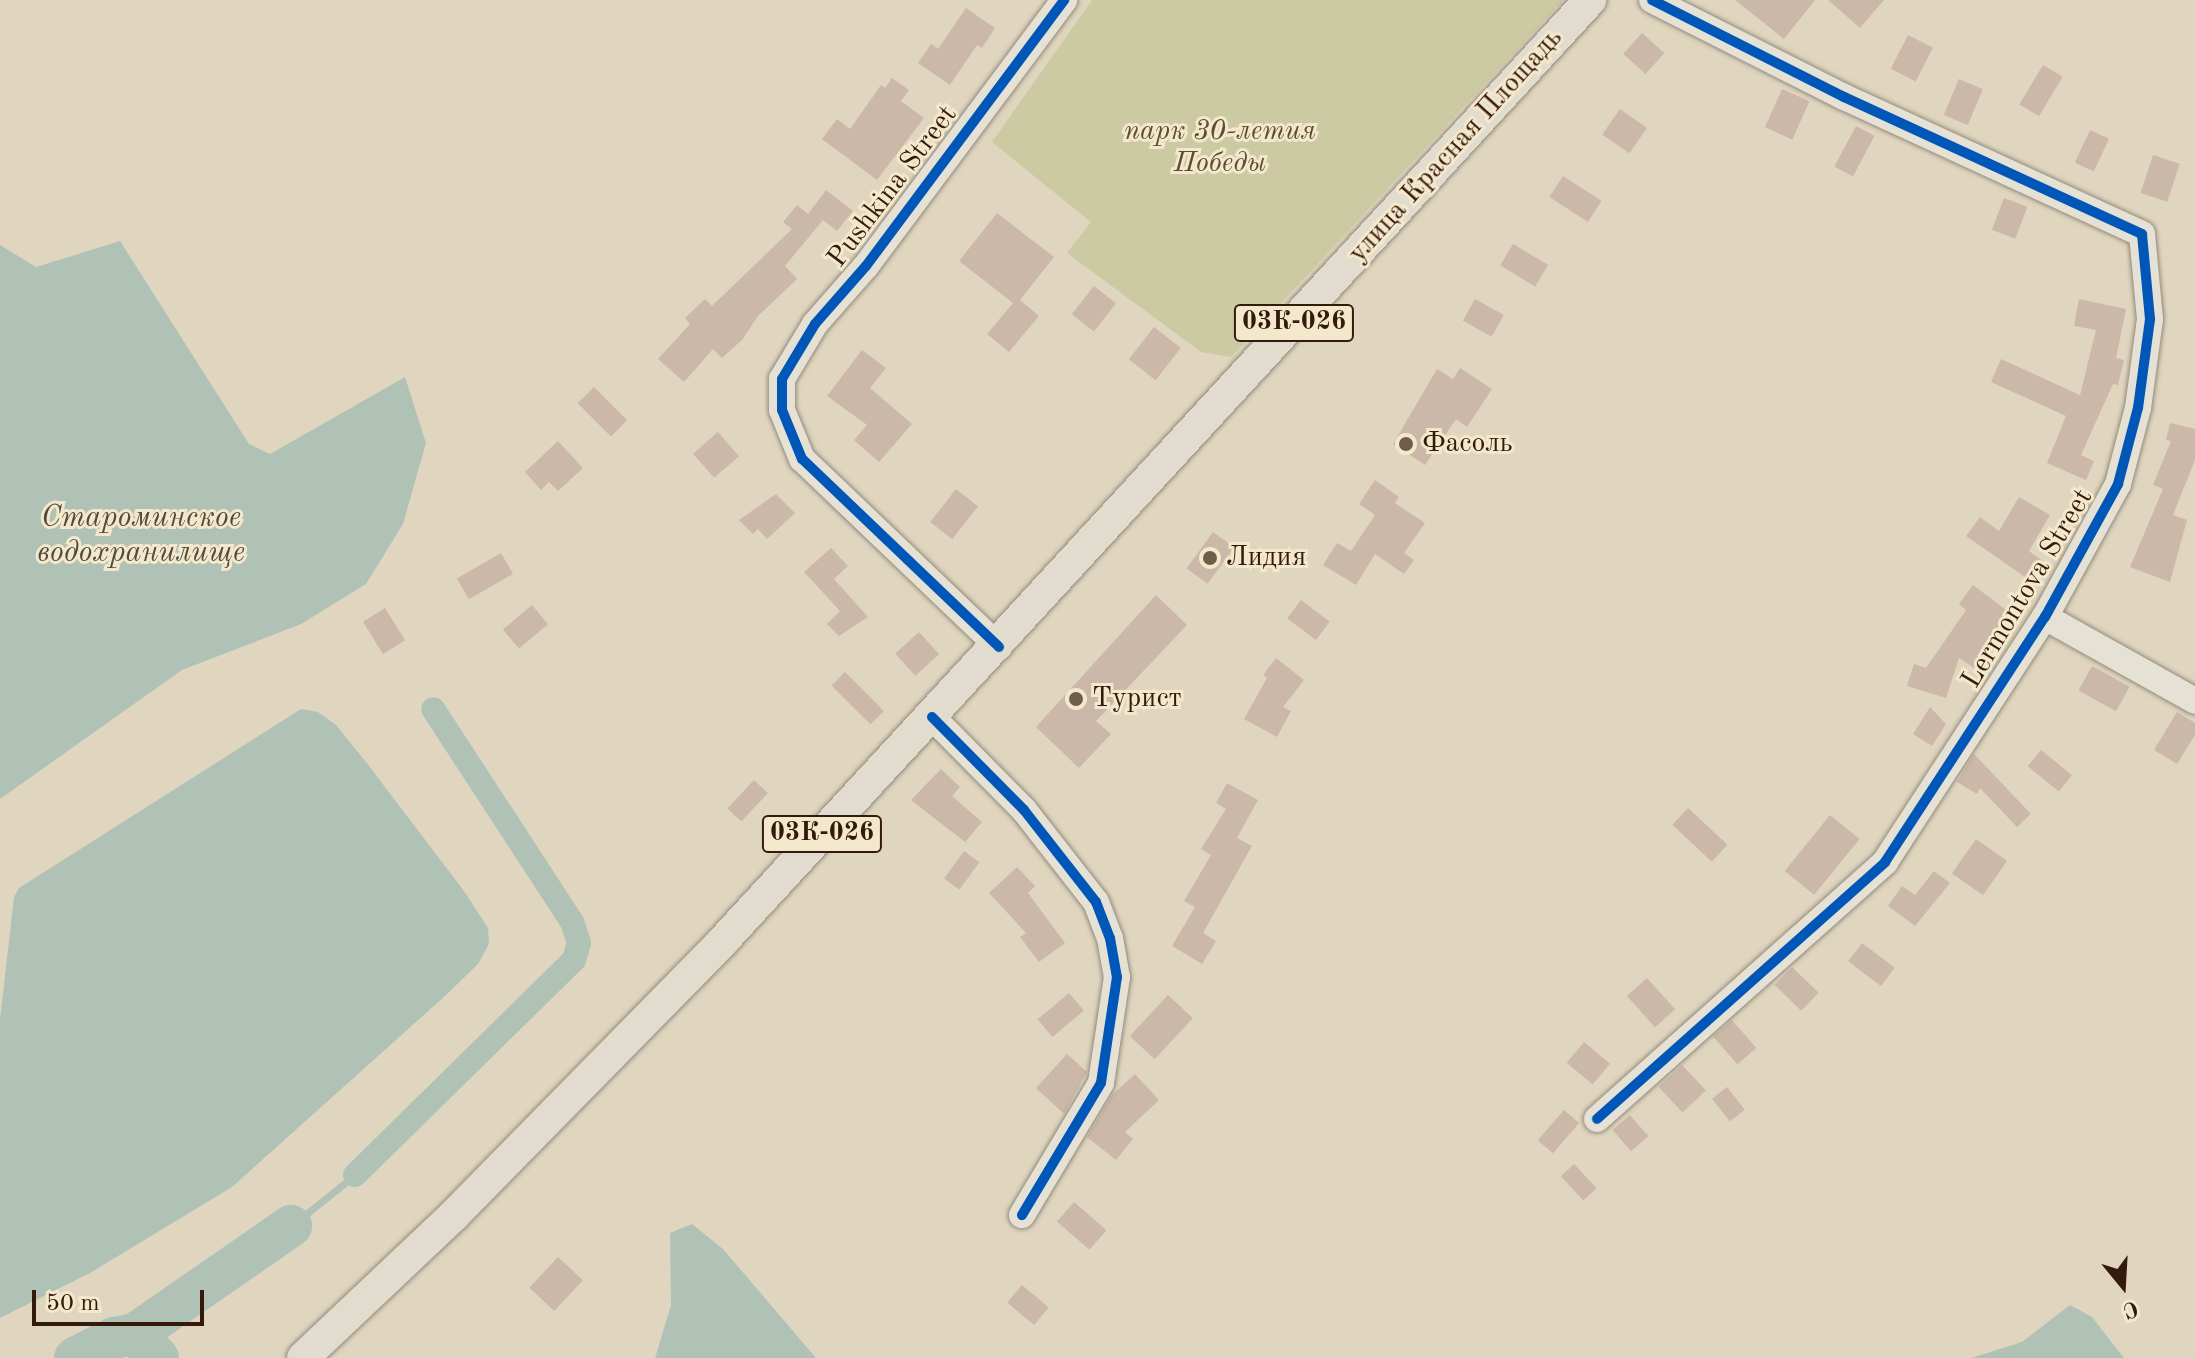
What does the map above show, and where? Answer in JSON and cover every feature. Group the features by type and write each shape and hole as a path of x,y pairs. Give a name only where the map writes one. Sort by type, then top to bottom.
{"main road":[{"name":"улица Красная Площадь","path":"303,1358 423,1247 645,1020 999,647 1590,0"}],"street":[{"name":"Pushkina Street","path":"999,647 811,469 789,435 782,410 782,379 792,356 866,266 1064,0"},
{"name":"Lermontova Street","path":"1597,1119 1885,862 2045,617 2118,484 2138,408 2150,319 2142,234 1844,97 1652,0"},
{"name":"Lermontova Street","path":"2045,617 2195,701"},
{"path":"932,717 1024,810 1096,902 1110,938 1117,977 1101,1083 1022,1215"}],"green space":[{"name":"парк 30-летия Победы","path":"1092,0 1563,0 1231,357 1201,352 1067,253 1091,222 992,142"}],"water":[{"name":"Староминское водохранилище","path":"120,241 249,444 270,454 405,377 426,443 403,524 366,584 301,624 182,670 0,799 0,245 36,267"},
{"path":"301,709 318,712 336,725 366,762 464,891 488,928 489,944 478,964 445,996 232,1187 90,1273 0,1318 0,1020 14,897 19,888"},
{"path":"692,1224 723,1249 816,1358 655,1358 671,1305 670,1233"},
{"path":"2070,1305 2092,1317 2124,1358 1971,1358 2022,1342"}],"building":[{"path":"1735,0 1815,0 1784,39"},
{"path":"1828,0 1884,0 1860,28"},
{"path":"966,8 995,28 982,48 977,45 950,85 918,63 931,44 938,49"},
{"path":"1642,33 1664,53 1646,74 1623,54"},
{"path":"1908,35 1933,48 1916,82 1891,69"},
{"path":"2043,65 2063,77 2039,116 2019,104"},
{"path":"892,78 909,90 901,101 924,118 877,180 822,139 837,119 850,129 881,85 885,88"},
{"path":"1959,79 1983,89 1968,125 1944,115"},
{"path":"1782,89 1809,101 1792,140 1765,127"},
{"path":"1620,109 1647,128 1629,153 1602,134"},
{"path":"1856,126 1875,136 1853,176 1834,167"},
{"path":"2090,130 2109,139 2094,172 2075,163"},
{"path":"2153,155 2180,164 2167,202 2141,193"},
{"path":"1563,176 1602,201 1588,222 1549,197"},
{"path":"826,190 853,211 837,231 823,220 785,266 797,279 758,316 742,340 722,358 713,349 684,382 658,359 690,324 685,318 705,299 712,306 792,229 783,222 797,205 808,214"},
{"path":"2004,198 2027,207 2015,239 1992,230"},
{"path":"997,213 1054,257 1020,300 1039,316 1009,352 987,334 1013,303 959,261"},
{"path":"1513,244 1548,265 1535,287 1500,265"},
{"path":"1094,286 1116,303 1094,332 1072,314"},
{"path":"1475,299 1504,315 1492,337 1463,321"},
{"path":"2079,299 2126,309 2116,358 2124,360 2118,385 2113,384 2081,455 2094,461 2086,480 2047,463 2066,416 1991,382 2001,359 2080,395 2096,330 2074,326"},
{"path":"1154,327 1181,348 1156,380 1129,359"},
{"path":"862,350 886,368 870,388 912,424 879,462 854,440 867,425 827,396"},
{"path":"1460,368 1492,389 1467,427 1456,419 1425,465 1393,444 1437,369 1453,379"},
{"path":"594,387 627,420 611,436 578,403"},
{"path":"2170,423 2195,429 2195,460 2173,515 2187,520 2170,582 2130,567 2163,489 2153,485 2171,441 2166,440"},
{"path":"718,432 739,456 714,478 693,454"},
{"path":"558,441 583,468 558,491 549,482 541,490 525,472"},
{"path":"1375,480 1399,497 1395,503 1425,523 1404,553 1414,560 1404,574 1375,554 1356,585 1323,565 1337,543 1351,551 1375,515 1359,504"},
{"path":"956,489 978,506 952,539 930,522"},
{"path":"776,494 795,513 767,539 758,529 753,534 739,520"},
{"path":"2019,497 2050,515 2029,551 2041,560 2028,579 1966,536 1980,517 1999,531"},
{"name":"Лидия","path":"1213,532 1234,547 1208,584 1187,568"},
{"path":"831,548 848,566 834,579 868,617 839,636 827,624 840,611 804,572"},
{"path":"501,553 513,574 469,599 457,578"},
{"path":"1973,585 2009,612 1984,646 1991,650 1977,670 1959,658 1946,698 1907,686 1914,664 1926,668 1966,610 1959,604"},
{"path":"1156,595 1187,625 1096,721 1111,734 1079,768 1036,727"},
{"path":"1301,600 1330,622 1316,640 1287,618"},
{"path":"532,605 548,624 519,649 503,629"},
{"path":"385,608 405,640 383,654 363,622"},
{"path":"919,632 939,654 915,676 895,653"},
{"path":"1276,658 1304,680 1283,707 1291,711 1277,737 1244,719 1267,678 1263,675"},
{"path":"2092,666 2130,687 2116,711 2078,690"},
{"path":"845,672 884,711 870,724 832,685"},
{"path":"1930,707 1946,724 1932,746 1913,734"},
{"path":"2177,712 2195,723 2195,735 2177,764 2154,750"},
{"path":"2041,750 2072,775 2059,791 2028,766"},
{"path":"1974,754 2031,814 2017,827 1980,788 1977,794 1957,782"},
{"path":"941,769 960,787 952,796 982,822 965,842 911,800"},
{"path":"754,780 768,793 741,821 727,809"},
{"path":"1227,783 1258,800 1237,838 1252,846 1203,933 1216,941 1202,964 1172,946 1195,907 1184,901 1211,855 1201,849 1226,809 1216,803"},
{"path":"1688,808 1727,845 1712,862 1672,825"},
{"path":"1830,815 1860,839 1814,895 1785,871"},
{"path":"1976,839 2007,861 1983,895 1952,873"},
{"path":"964,851 979,862 959,890 944,879"},
{"path":"1017,867 1035,886 1028,893 1065,943 1039,962 1020,937 1026,933 989,893"},
{"path":"1934,871 1950,883 1915,926 1888,906 1902,886 1915,895"},
{"path":"1862,943 1895,968 1881,986 1848,961"},
{"path":"1792,967 1819,993 1801,1011 1775,985"},
{"path":"1647,978 1675,1009 1655,1027 1627,996"},
{"path":"1069,993 1084,1011 1052,1037 1038,1019"},
{"path":"1168,995 1193,1018 1155,1059 1130,1036"},
{"path":"1732,1020 1756,1048 1737,1064 1713,1036"},
{"path":"1584,1042 1610,1064 1593,1085 1567,1063"},
{"path":"1067,1054 1087,1072 1064,1114 1036,1088"},
{"path":"1682,1065 1706,1091 1682,1112 1659,1087"},
{"path":"1135,1074 1159,1100 1125,1132 1133,1139 1116,1160 1087,1137 1112,1095"},
{"path":"1727,1087 1745,1110 1730,1122 1712,1099"},
{"path":"1564,1110 1579,1123 1553,1153 1538,1140"},
{"path":"1630,1115 1648,1136 1631,1151 1613,1130"},
{"path":"1574,1164 1597,1188 1583,1200 1561,1176"},
{"path":"1074,1202 1106,1230 1089,1250 1057,1222"},
{"path":"558,1257 583,1280 554,1311 529,1288"},
{"path":"1022,1285 1049,1307 1034,1325 1007,1303"}],"waterway":[{"path":"355,1175 574,960 579,943 572,922 433,709"},
{"path":"291,1226 355,1175"},
{"path":"135,1334 291,1226"},
{"path":"75,1358 114,1338 135,1334 158,1358"}],"cycle path":[{"path":"999,647 802,459 782,410 782,379 815,324 866,266 1064,0"},
{"path":"1597,1119 1885,862 2045,617 2118,484 2138,408 2150,319 2142,234 1844,97 1652,0"},
{"path":"932,717 1024,810 1096,902 1110,938 1117,977 1101,1083 1022,1215"}],"place":[{"name":"Фасоль","path":"1406,444"},
{"name":"Лидия","path":"1210,558"},
{"name":"Турист","path":"1076,699"}]}
